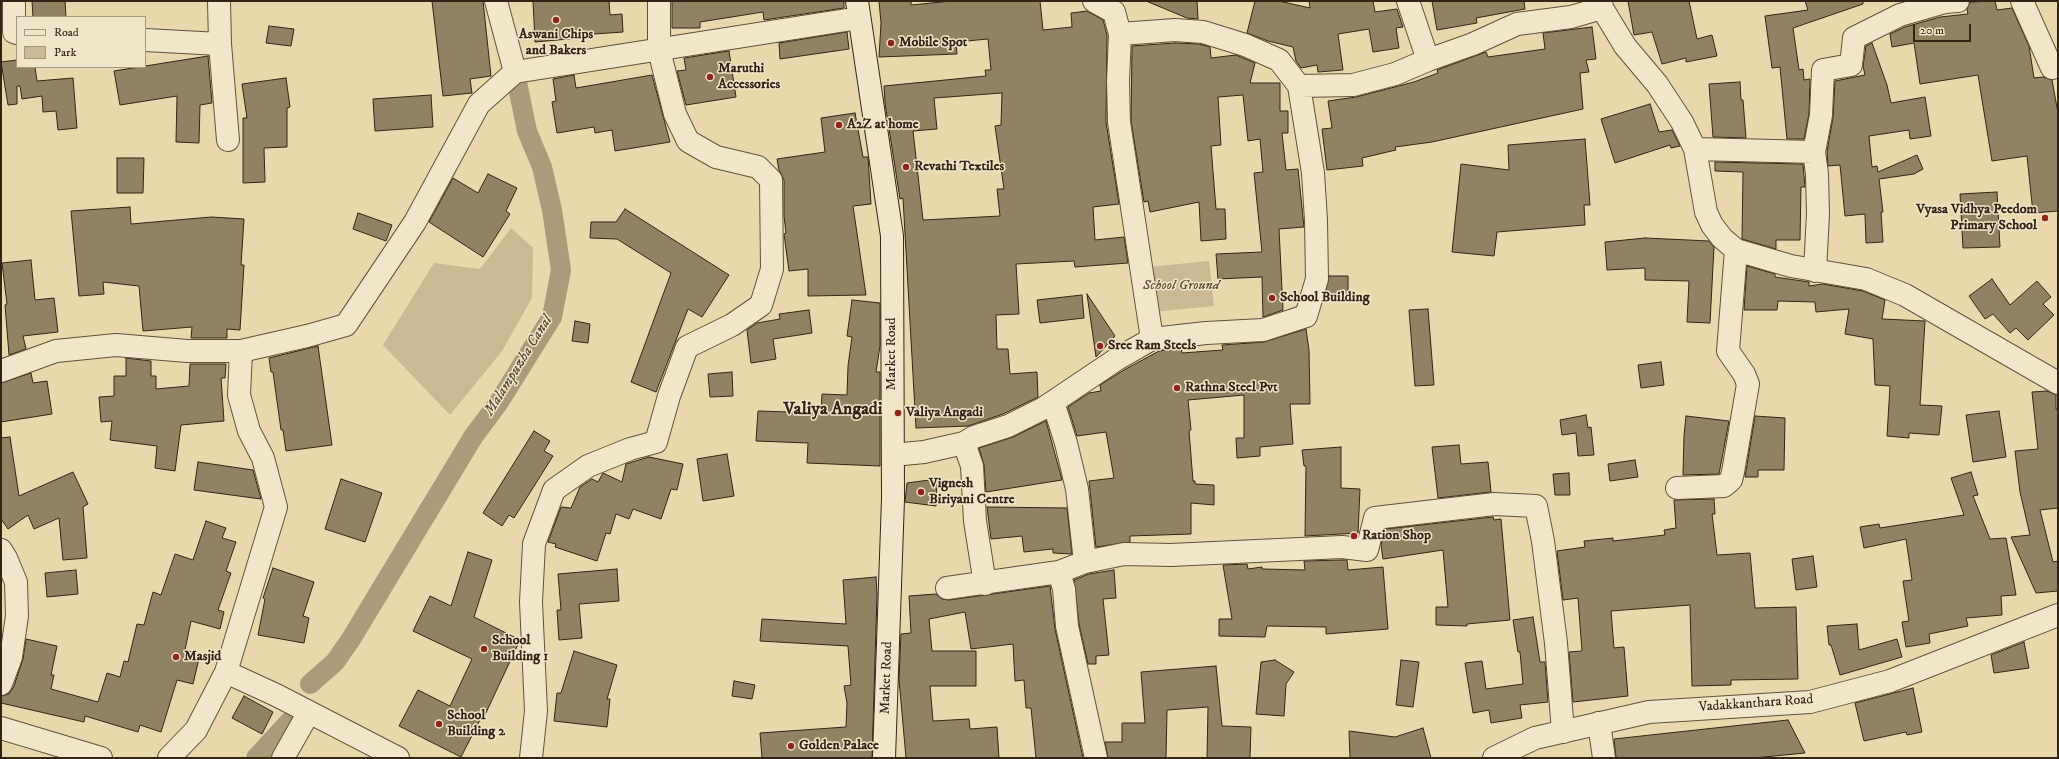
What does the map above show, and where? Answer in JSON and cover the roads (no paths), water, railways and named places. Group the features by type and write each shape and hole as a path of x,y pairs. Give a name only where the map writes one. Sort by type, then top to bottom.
{"street":[{"path":"14,1 14,32 16,32"},
{"path":"219,1 220,44 228,140"},
{"path":"496,1 515,72"},
{"path":"531,758 536,711 531,602 534,544 554,490 588,466 630,449 656,442 669,396 687,347 732,325 760,305 772,269 771,180 758,167 716,158 688,141 675,114 659,50 659,1"},
{"path":"1094,1 1114,12 1120,34 1118,81 1119,122 1152,339"},
{"path":"1408,1 1428,60"},
{"path":"1815,270 1818,214 1817,174 1814,152 1821,115 1823,70 1852,65 1854,38 1900,15 1945,2 1958,1"},
{"path":"2022,1 2052,68 2058,66"},
{"path":"1299,86 1353,85 1395,74 1428,60 1473,44 1517,24 1571,17 1601,5 1625,46 1657,84 1682,122 1695,148 1706,212 1712,225 1722,238 1736,250 1791,266 1866,279 1905,296 2058,383"},
{"path":"1,371 56,351 116,345 187,351 241,351 307,336 346,324 415,222 479,104 515,72 659,50 858,9"},
{"name":"Market Road","path":"858,9 892,236 893,507 884,758"},
{"path":"893,455 924,452 964,443 974,437 1008,426 1053,402 1117,359 1152,339 1206,333 1263,330 1306,316 1317,279 1316,220 1307,129 1299,86 1279,60 1245,45 1203,32 1175,30 1120,34"},
{"path":"146,40 220,44"},
{"path":"1695,148 1814,152"},
{"path":"1677,488 1724,486 1731,480 1734,472 1748,384 1744,374 1728,351 1736,250"},
{"path":"169,758 196,730 226,672 276,507 263,458 249,431 239,394 241,351"},
{"path":"1053,402 1066,443 1077,489 1084,562"},
{"path":"964,443 972,466 975,521 985,584"},
{"path":"946,588 985,584 1059,572 1084,562 1124,554 1171,554 1334,547 1367,550 1374,518 1494,504 1536,506 1543,541 1556,643 1563,732"},
{"path":"1,550 16,582 17,616 11,657 1,684"},
{"path":"1059,572 1064,589 1067,626 1096,758"},
{"name":"Vadakkanthara Road","path":"1494,758 1535,738 1649,712 1810,702 1890,681 2058,615"},
{"path":"226,672 398,758"},
{"path":"283,758 308,712"},
{"path":"1600,724 1604,758"},
{"path":"1,728 102,758"}],"waterway":[{"name":"Malampuzha Canal","path":"310,684 335,662 351,639 473,437 499,402 552,317 561,270 552,210 542,167 527,131 512,58"},
{"name":"Malampuzha Canal","path":"256,758 290,721"}],"place":[{"name":"Aswani Chips and Bakers","path":"556,20"},
{"name":"Mobile Spot","path":"891,43"},
{"name":"Maruthi Accessories","path":"710,77"},
{"name":"A2Z at home","path":"839,125"},
{"name":"Revathi Textiles","path":"906,167"},
{"name":"Vyasa Vidhya Peedom Primary School","path":"2045,218"},
{"name":"School Building","path":"1272,298"},
{"name":"Sree Ram Steels","path":"1100,346"},
{"name":"Rathna Steel Pvt","path":"1177,388"},
{"name":"Valiya Angadi","path":"898,413"},
{"name":"Vignesh Biriyani Centre","path":"921,492"},
{"name":"Ration Shop","path":"1354,536"},
{"name":"School Building 1","path":"484,649"},
{"name":"Masjid","path":"176,657"},
{"name":"School Building 2","path":"439,724"},
{"name":"Golden Palace","path":"791,746"}],"district":[{"name":"Valiya Angadi","path":"833,410"}],"park label":[{"name":"School Ground","path":"1181,286"}]}
